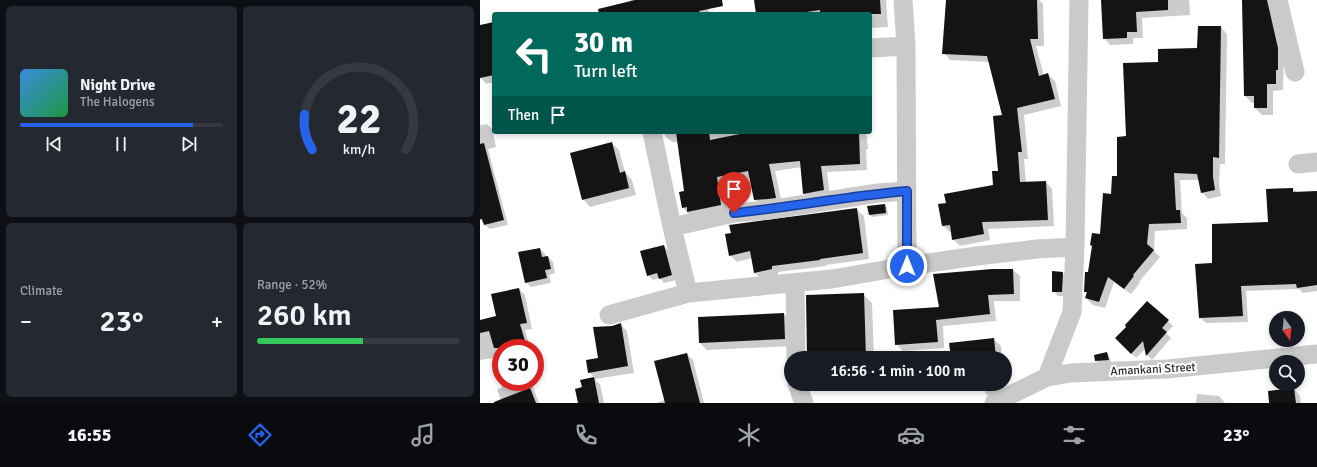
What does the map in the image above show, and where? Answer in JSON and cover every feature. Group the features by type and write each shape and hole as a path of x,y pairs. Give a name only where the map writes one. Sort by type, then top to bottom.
{"street":[{"path":"903,0 906,46 907,266"},
{"path":"1048,376 1072,312 1075,247 1079,0"},
{"path":"1278,0 1295,72"},
{"path":"872,48 906,46"},
{"path":"652,134 672,227 688,292"},
{"path":"1298,164 1317,162"},
{"path":"672,227 734,213 768,210 878,193 907,191"},
{"path":"609,315 688,292 832,279 907,266 1037,249 1075,247"},
{"path":"795,283 796,351"},
{"name":"Amankani Street","path":"994,403 1048,376 1071,373 1167,369 1317,354"},
{"path":"800,391 804,403"}],"building":[{"path":"635,0 722,0 723,6 699,12 599,12 598,9"},
{"path":"754,0 880,0 881,14 872,14 872,12 820,12 820,10 806,12 756,12"},
{"path":"946,0 1037,0 1038,39 1030,39 1039,76 1048,73 1055,99 1017,108 1022,152 1018,152 1020,182 1046,181 1048,220 982,222 984,234 952,240 950,225 942,226 938,204 946,203 944,194 993,185 992,171 998,171 993,116 1002,115 987,56 942,54"},
{"path":"1101,0 1168,0 1168,10 1136,12 1137,32 1127,32 1127,38 1103,39"},
{"path":"1242,0 1267,0 1278,48 1278,70 1276,70 1276,84 1267,84 1267,108 1254,108 1254,96 1244,96"},
{"path":"492,22 492,75 480,78 480,25"},
{"path":"1198,26 1221,26 1219,158 1213,157 1213,177 1215,190 1201,193 1197,174 1174,173 1176,210 1180,210 1181,223 1149,224 1147,244 1154,250 1133,275 1134,276 1124,289 1108,277 1099,302 1085,298 1087,292 1084,292 1085,272 1088,272 1092,246 1090,245 1092,233 1100,234 1103,193 1111,194 1112,176 1117,176 1117,137 1126,136 1123,63 1158,62 1158,49 1197,48"},
{"path":"676,134 709,134 710,140 740,134 859,134 860,164 821,166 824,190 803,194 800,161 769,164 776,198 754,200 748,171 717,177 721,205 687,212 687,207 682,208 679,192 684,191"},
{"path":"612,142 620,173 625,171 629,188 582,200 570,153"},
{"path":"484,143 504,220 484,225 482,219 480,219 480,144"},
{"path":"1293,188 1293,192 1317,191 1317,285 1297,288 1296,284 1241,286 1243,316 1199,318 1195,264 1212,263 1212,224 1268,222 1266,189"},
{"path":"885,204 886,213 869,215 867,206"},
{"path":"857,208 863,253 772,266 772,269 754,273 750,251 729,256 725,234 731,233 729,225"},
{"path":"664,245 672,275 659,279 657,273 647,276 640,251"},
{"path":"540,248 542,257 548,256 551,269 545,270 547,278 525,283 518,252"},
{"path":"992,269 1013,269 1014,294 988,295 990,314 936,320 938,342 895,345 893,310 939,307 933,274"},
{"path":"1052,271 1063,272 1062,292 1052,292"},
{"path":"519,288 527,323 520,324 524,339 492,339 492,341 489,331 480,333 480,320 496,316 491,294"},
{"path":"864,293 866,351 807,351 806,295"},
{"path":"1147,301 1169,320 1162,328 1167,332 1146,356 1143,341 1131,354 1115,338"},
{"path":"784,313 785,339 699,343 698,317"},
{"path":"621,323 628,366 588,373 586,360 598,358 593,327 612,326"},
{"path":"994,338 995,351 950,351 949,343"},
{"path":"1107,352 1109,360 1095,361 1094,355"},
{"path":"687,353 700,403 665,403 654,361"},
{"path":"594,377 599,403 578,403 575,389 582,387 580,380"},
{"path":"522,391 531,391 536,403 494,403"},
{"path":"1268,391 1294,391 1296,403 1269,403"}],"route":[{"path":"734,213 768,210 878,193 907,191 907,266"}]}
